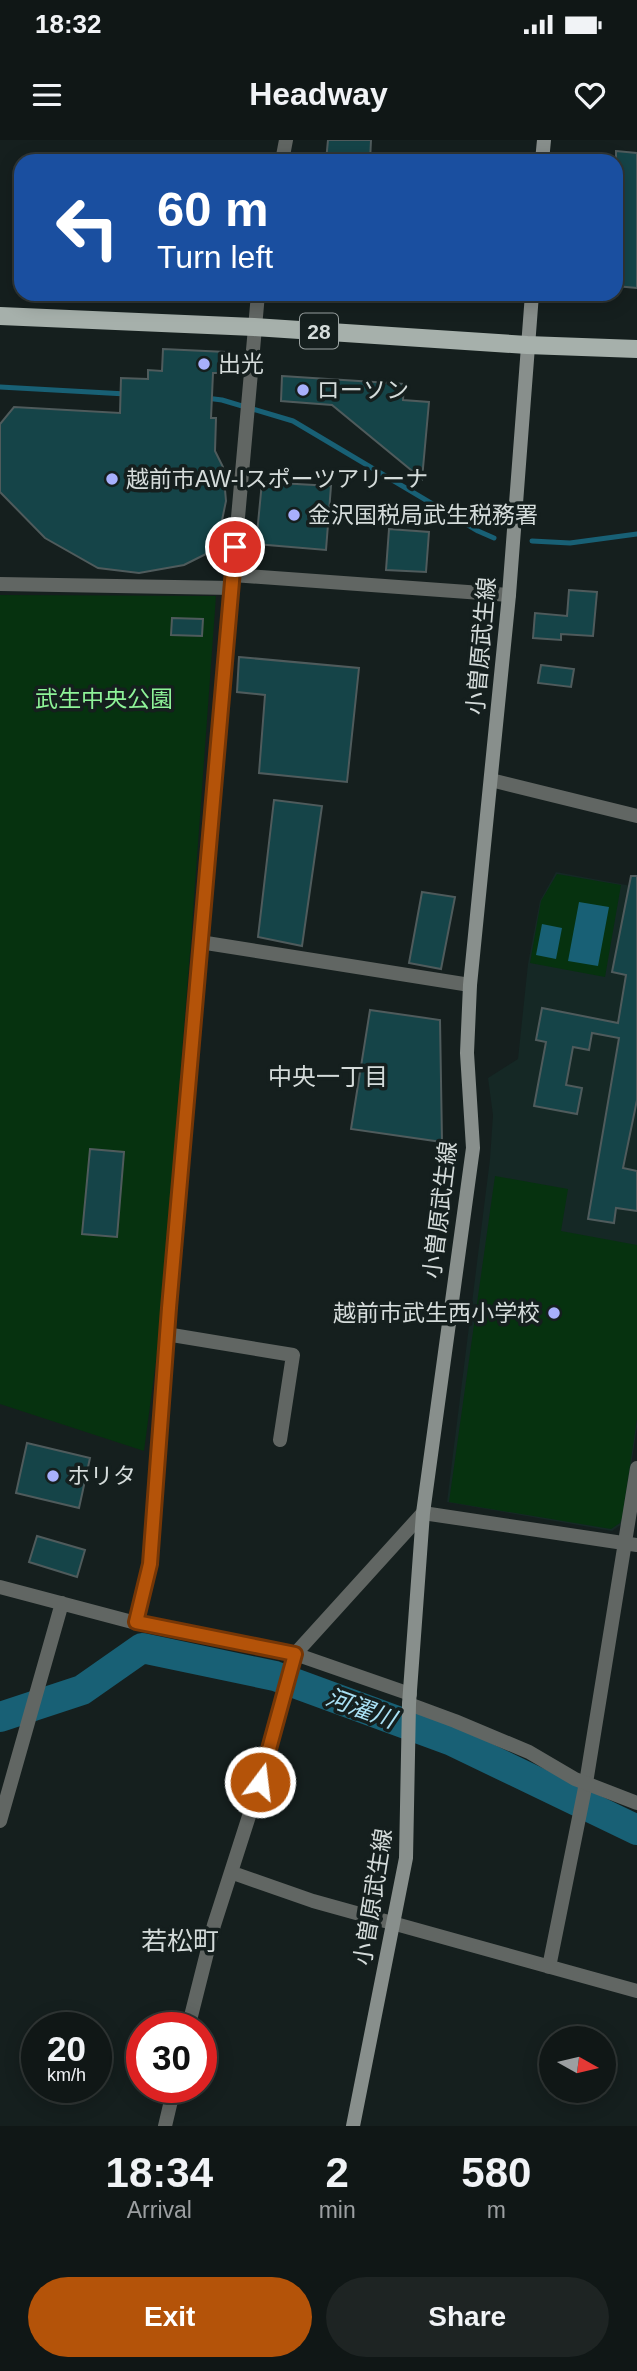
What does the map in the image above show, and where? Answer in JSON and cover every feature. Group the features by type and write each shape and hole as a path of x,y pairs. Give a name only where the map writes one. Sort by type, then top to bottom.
{"main road":[{"name":"小曽原武生線","path":"353,2126 404,1878 408,1839 409,1702 423,1513 473,1148 467,1053 470,985 509,595 531,301"},
{"name":"28","path":"0,316 254,327 527,345 637,349"}],"street":[{"path":"136,1622 150,1564 166,1334 257,301"},
{"path":"0,583 232,581 509,595"},
{"path":"491,780 637,816"},
{"path":"200,942 470,985"},
{"path":"166,1334 293,1355 281,1440"},
{"path":"549,1967 631,1544 637,1468"},
{"path":"192,2012 214,1926 233,1872 295,1654 423,1513 631,1544"},
{"path":"0,1587 136,1622 295,1654 529,1752 586,1783 637,1803"},
{"path":"0,1821 62,1603"},
{"path":"233,1872 313,1901 637,1991"},
{"path":"165,2126 170,2103"}],"shaded area":[{"name":"越前市武生西小学校","path":"556,872 637,887 637,1427 622,1524 612,1531 447,1502 490,1159 493,1115 488,1078 518,1059 528,964 540,901"}],"green space":[{"name":"武生中央公園","path":"0,595 216,596 159,1338 144,1451 0,1404"},
{"path":"557,874 621,885 605,977 530,963 541,901"},
{"path":"495,1176 568,1189 561,1231 637,1245 637,1419 622,1518 620,1523 611,1529 449,1502"}],"water":[{"path":"579,902 609,907 598,966 568,961"},
{"path":"542,924 562,928 556,959 536,955"}],"building":[{"path":"328,140 371,140 370,154 327,154"},
{"path":"616,151 637,153 637,288 623,287 623,154 616,154"},
{"name":"越前市AW-Iスポーツアリーナ","path":"163,349 226,352 226,373 213,373 211,418 216,418 215,451 223,467 226,501 216,549 184,565 139,573 98,568 45,538 0,492 0,424 14,407 120,413 121,378 148,379 148,370 162,371"},
{"path":"282,376 404,384 403,400 429,402 422,479 332,405 281,401"},
{"name":"金沢国税局武生税務署","path":"262,482 331,486 326,550 256,544"},
{"path":"389,529 429,532 426,572 386,570"},
{"path":"569,590 597,592 593,636 561,634 561,640 533,638 535,613 567,616"},
{"path":"172,618 203,619 202,636 171,635"},
{"path":"239,657 359,668 347,782 259,773 265,695 237,692"},
{"path":"541,665 574,669 571,687 538,683"},
{"path":"274,800 322,806 302,946 258,937"},
{"path":"631,876 637,876 637,1100 623,1168 637,1171 637,1211 616,1208 614,1223 588,1219 619,1038 592,1033 589,1050 573,1047 566,1085 582,1088 577,1114 534,1106 546,1042 536,1040 542,1008 618,1023 626,975 612,972"},
{"path":"422,892 455,897 441,969 409,963"},
{"path":"370,1010 440,1020 442,1142 351,1129"},
{"path":"90,1149 124,1152 117,1237 82,1234"},
{"name":"ホリタ","path":"27,1443 90,1458 79,1508 16,1493"},
{"path":"37,1536 85,1550 77,1577 29,1562"}],"waterway":[{"path":"0,387 126,394"},
{"path":"206,398 222,400 293,421 494,538"},
{"path":"532,541 570,543 637,534"},
{"name":"河濯川","path":"0,1717 82,1690 142,1648 275,1676 452,1741 637,1830"}],"place":[{"name":"出光","path":"204,364"},
{"name":"ローソン","path":"303,390"},
{"name":"越前市AW-Iスポーツアリーナ","path":"112,479"},
{"name":"金沢国税局武生税務署","path":"294,515"},
{"name":"越前市武生西小学校","path":"554,1313"},
{"name":"ホリタ","path":"53,1476"}],"district":[{"name":"中央一丁目","path":"328,1076"},
{"name":"若松町","path":"180,1941"}],"route":[{"path":"235,547 169,1308 150,1564 136,1622 295,1654 260,1782"}]}
